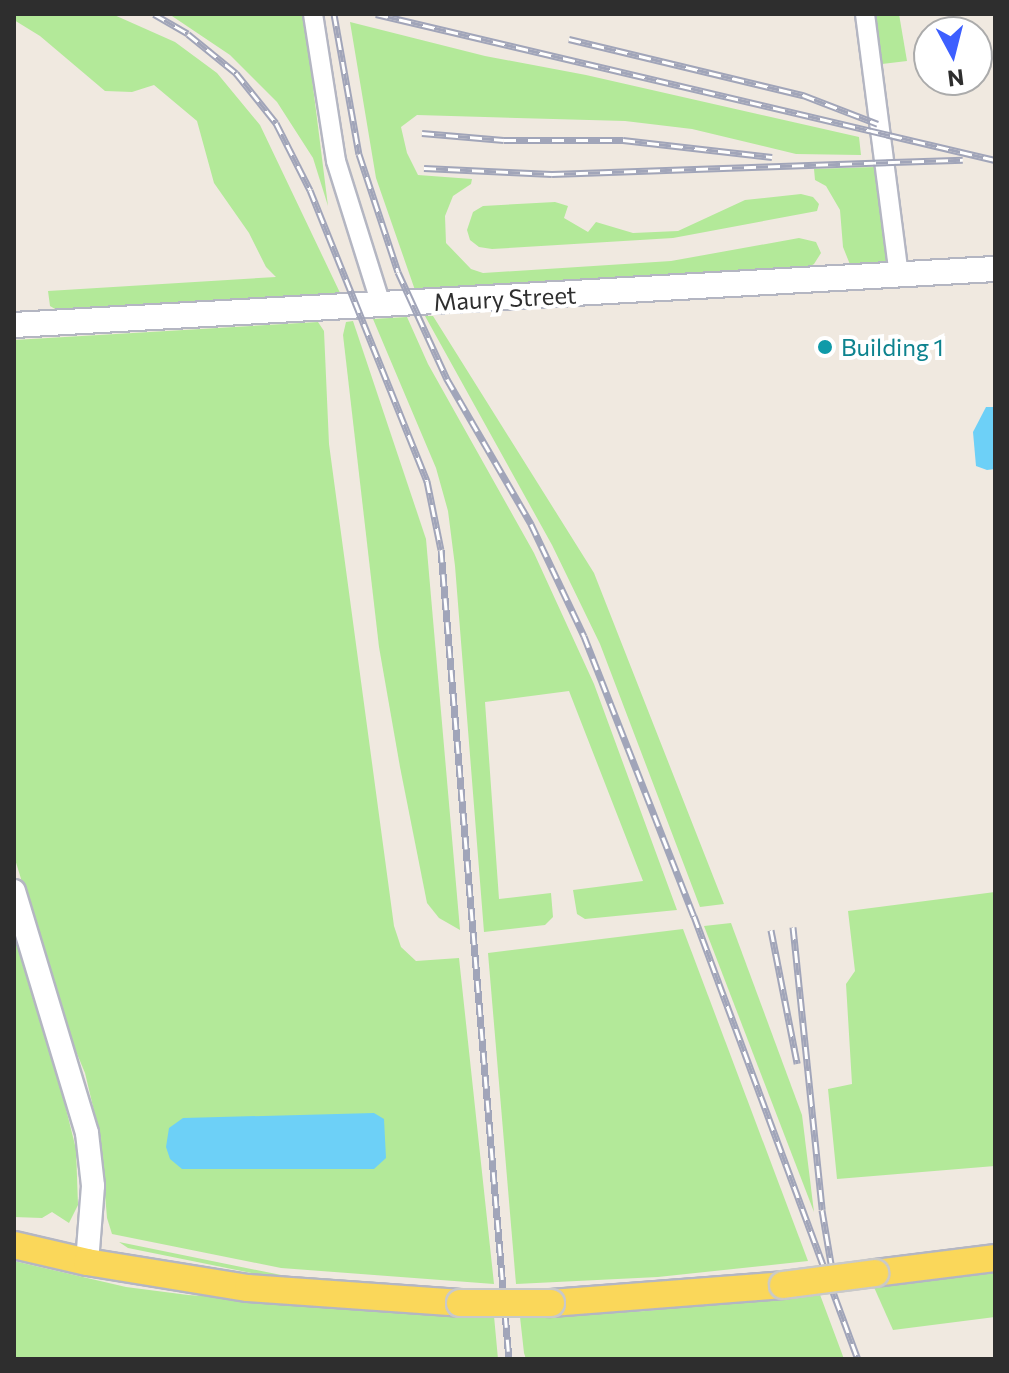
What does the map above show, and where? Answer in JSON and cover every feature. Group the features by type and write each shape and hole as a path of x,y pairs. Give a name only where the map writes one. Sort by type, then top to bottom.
{"main road":[{"name":"Maury Street","path":"14,325 995,269"},
{"path":"14,1245 87,1262 248,1288 460,1303 551,1303 783,1285 995,1258"}],"street":[{"path":"313,14 336,161 381,305"},
{"path":"865,14 899,276"},
{"path":"14,891 87,1133 93,1186 87,1262"}],"green space":[{"path":"14,14 112,14 175,42 217,73 260,125 342,297 62,313 50,306 48,291 276,277 266,267 249,233 214,183 197,121 154,85 132,92 105,91 40,36 14,20"},
{"path":"169,14 304,15 328,206 313,158 277,102 230,55"},
{"path":"875,14 899,14 907,61 882,64"},
{"path":"350,22 485,56 586,75 859,137 861,155 796,154 692,129 625,121 417,115 401,127 407,153 418,175 472,179 471,184 453,196 445,216 446,243 471,269 483,273 671,261 799,238 816,242 821,253 814,264 800,272 416,293 376,178"},
{"path":"875,167 888,264 851,267 843,247 840,210 826,186 815,180 814,169"},
{"path":"801,194 813,197 819,204 817,211 673,238 492,249 479,247 470,240 467,230 473,212 483,206 555,202 568,206 564,218 588,232 596,222 633,233 678,231 745,200"},
{"path":"425,316 433,316 594,573 724,904 700,907 600,644 552,545"},
{"path":"407,317 428,364 534,553 594,684 677,910 585,919 577,914 573,890 643,881 569,691 485,702 499,899 551,893 553,917 545,925 484,932 448,511 436,468 373,319"},
{"path":"353,321 426,539 460,930 439,918 427,903 400,767 379,647 343,335 346,322"},
{"path":"318,322 324,331 329,444 394,926 401,947 416,961 459,958 494,1284 281,1268 112,1234 107,1218 100,1136 85,1073 68,1032 14,856 14,340"},
{"path":"995,892 995,1166 837,1179 828,1089 852,1084 846,984 855,971 848,911"},
{"path":"731,923 802,1115 814,1212 704,926"},
{"path":"14,929 51,1049 76,1149 78,1205 69,1223 52,1212 42,1218 14,1217"},
{"path":"683,929 808,1261 658,1277 516,1284 488,953"},
{"path":"119,1242 324,1281 291,1281 128,1248"},
{"path":"14,1261 126,1287 188,1295 494,1316 498,1359 14,1359"},
{"path":"995,1270 995,1317 893,1330 873,1285"},
{"path":"819,1292 844,1359 526,1359 524,1353 520,1317 646,1311"}],"water":[{"path":"986,407 995,407 995,469 987,470 976,466 973,432"},
{"path":"374,1113 384,1119 386,1158 374,1169 182,1169 170,1159 166,1147 169,1128 183,1118"}],"railway":[{"path":"154,14 188,34 236,73 276,123 310,190 427,481 441,550 509,1359"},
{"path":"334,14 359,154 398,272 447,379 531,524 584,636 694,916 858,1359"},
{"path":"376,14 995,160"},
{"path":"569,39 803,95 878,124"},
{"path":"422,133 504,140 623,140 772,157"},
{"path":"424,168 552,174 963,160"},
{"path":"793,927 822,1210 831,1263"},
{"path":"771,930 797,1063"}],"place":[{"name":"Building 1","path":"825,347"}]}
